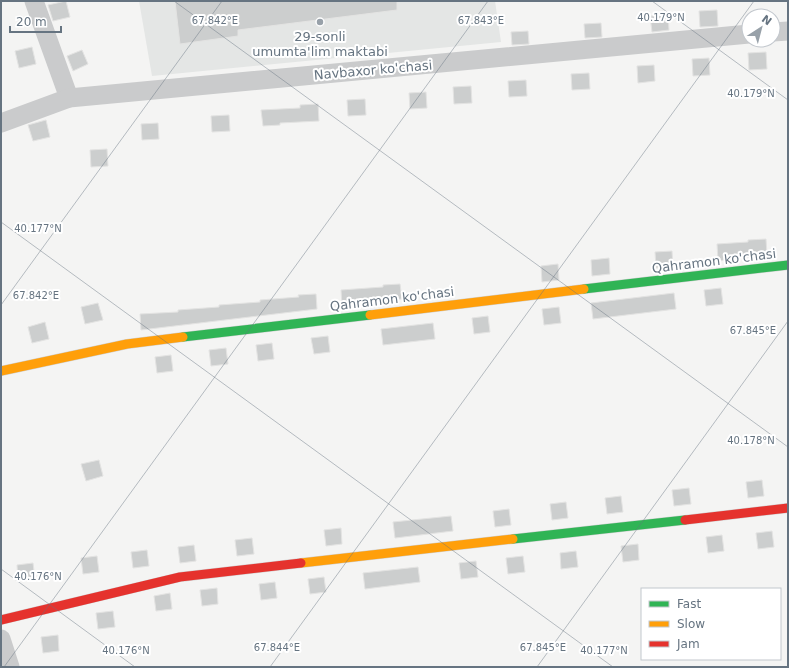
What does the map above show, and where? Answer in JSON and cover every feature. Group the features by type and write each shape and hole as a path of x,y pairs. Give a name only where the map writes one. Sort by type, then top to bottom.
{"street":[{"path":"34,1 69,98"},
{"name":"Navbaxor ko'chasi","path":"1,124 69,98 741,35"},
{"name":"Qahramon ko'chasi","path":"1,371 127,344 788,265"},
{"path":"1,620 180,577 788,508"}],"shaded area":[{"name":"29-sonli umumta'lim maktabi","path":"139,1 495,1 501,42 152,76"}],"building":[{"path":"66,1 70,17 53,21 48,5"},
{"path":"175,1 397,1 397,10 238,30 238,36 180,44"},
{"path":"717,10 718,26 700,27 699,11"},
{"path":"668,15 669,30 652,32 650,16"},
{"path":"601,23 602,37 585,38 584,24"},
{"path":"528,31 529,44 512,45 511,32"},
{"path":"32,47 36,64 19,68 15,51"},
{"path":"82,50 88,64 73,71 67,56"},
{"path":"766,52 767,69 749,70 748,53"},
{"path":"709,58 710,75 693,76 692,59"},
{"path":"654,65 655,81 638,83 637,66"},
{"path":"589,73 590,89 572,90 571,74"},
{"path":"526,80 527,96 509,97 508,81"},
{"path":"471,86 472,103 454,104 453,87"},
{"path":"426,92 427,108 410,109 409,93"},
{"path":"365,99 366,115 348,116 347,100"},
{"path":"318,104 319,121 280,123 280,125 263,126 261,110 300,108 300,105"},
{"path":"229,115 230,131 212,132 211,116"},
{"path":"46,120 50,137 33,141 28,125"},
{"path":"158,123 159,139 142,140 141,124"},
{"path":"107,149 108,166 91,167 90,150"},
{"path":"766,239 767,255 718,261 717,244"},
{"path":"672,251 673,266 656,268 655,252"},
{"path":"609,258 610,274 592,276 591,260"},
{"path":"558,264 559,280 542,282 541,266"},
{"path":"400,284 402,299 342,306 341,290 383,287 383,285"},
{"path":"721,288 723,304 706,306 704,290"},
{"path":"674,293 676,309 593,319 591,303"},
{"path":"316,294 317,309 141,330 140,314 178,312 178,310 219,307 219,305 260,302 260,300"},
{"path":"98,303 103,320 85,324 81,307"},
{"path":"559,307 561,323 544,325 542,309"},
{"path":"488,316 490,332 474,334 472,318"},
{"path":"45,322 49,339 32,343 28,327"},
{"path":"433,323 435,339 383,345 381,329"},
{"path":"328,336 330,352 314,354 311,338"},
{"path":"272,343 274,359 258,361 256,345"},
{"path":"226,348 228,364 211,366 209,350"},
{"path":"171,355 173,371 157,373 155,357"},
{"path":"99,460 103,476 86,481 81,464"},
{"path":"762,480 764,496 748,498 746,482"},
{"path":"689,488 691,504 674,506 672,490"},
{"path":"621,496 623,512 607,514 605,498"},
{"path":"566,502 568,518 552,520 550,504"},
{"path":"509,509 511,525 495,527 493,511"},
{"path":"451,516 453,531 395,538 393,522"},
{"path":"341,528 342,544 326,546 324,530"},
{"path":"772,531 774,547 758,549 756,533"},
{"path":"722,535 724,551 708,553 706,537"},
{"path":"252,538 254,554 237,556 235,540"},
{"path":"638,544 639,560 623,562 621,546"},
{"path":"194,545 196,561 180,563 178,547"},
{"path":"147,550 149,566 133,568 131,552"},
{"path":"576,551 578,567 561,569 560,553"},
{"path":"97,556 99,572 83,574 81,558"},
{"path":"523,556 525,572 508,574 506,558"},
{"path":"476,561 478,577 461,579 459,563"},
{"path":"33,563 35,579 18,581 17,565"},
{"path":"418,567 420,582 365,589 363,573"},
{"path":"324,577 326,592 310,594 308,579"},
{"path":"275,582 277,598 261,600 259,584"},
{"path":"217,588 218,604 202,606 200,590"},
{"path":"170,593 172,609 156,611 154,596"},
{"path":"113,611 115,627 98,629 96,613"},
{"path":"58,635 59,651 43,653 41,637"}],"traffic: fast":[{"path":"584,289 788,265"},
{"path":"183,337 370,315"},
{"path":"513,539 685,520"}],"traffic: slow":[{"path":"370,315 584,289"},
{"path":"1,371 127,344 183,337"},
{"path":"301,563 513,539"}],"traffic: jam":[{"path":"685,520 788,508"},
{"path":"1,620 180,577 301,563"}],"place":[{"name":"29-sonli umumta'lim maktabi","path":"320,22"}]}
